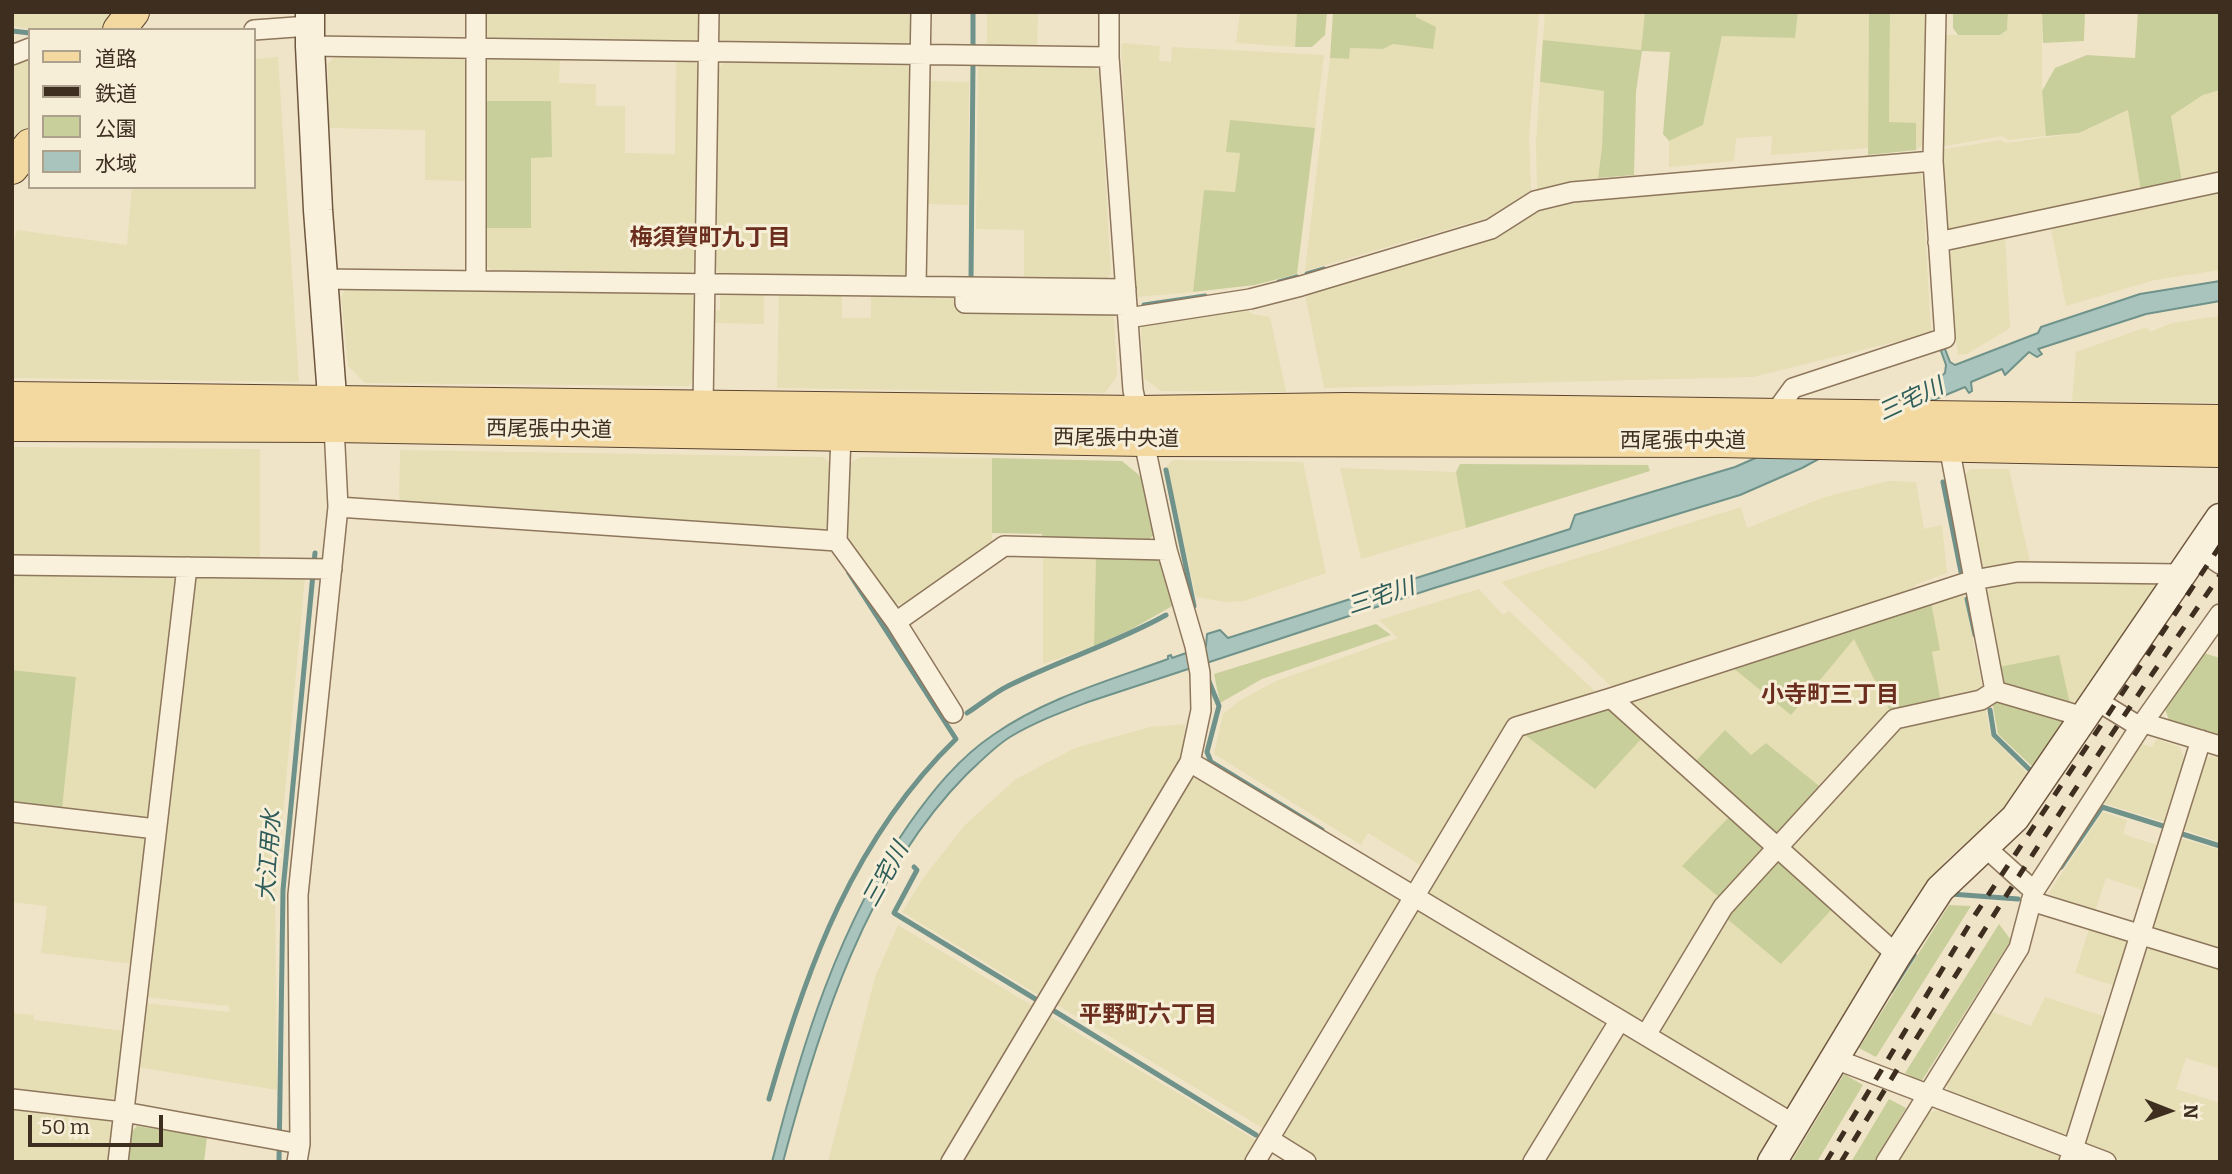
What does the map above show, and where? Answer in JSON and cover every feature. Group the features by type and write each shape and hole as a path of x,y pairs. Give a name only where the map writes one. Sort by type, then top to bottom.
{"main road":[{"path":"121,28 133,12"},
{"path":"12,168 28,148"},
{"name":"西尾張中央道","path":"12,398 841,435 1141,426 1346,409 2220,421"},
{"name":"西尾張中央道","path":"12,425 334,414 703,407 1141,426 2220,451"}],"street":[{"path":"476,12 476,281"},
{"path":"703,407 709,12"},
{"path":"916,286 921,12"},
{"path":"951,1162 1190,762 1201,710 1200,671 1195,646 1167,550 1133,390 1109,12"},
{"path":"1783,414 1793,388 1945,338 1933,160 1936,12"},
{"path":"12,1099 124,1112 290,1147 298,895 320,569 338,508 334,414 322,279 310,28"},
{"path":"256,30 310,28 476,49 1110,57"},
{"path":"322,279 965,287 1127,304 1250,299 1491,229 1535,201 1572,192 1933,160"},
{"path":"1938,242 2220,182"},
{"path":"841,435 837,541 896,622 953,713"},
{"path":"1949,446 1994,691"},
{"path":"338,508 837,541"},
{"path":"1772,1162 1940,889 2015,818 2181,574 2209,556 2220,517"},
{"path":"896,622 1004,546 1167,550"},
{"path":"12,565 320,569"},
{"path":"118,1162 187,567"},
{"path":"1255,1162 1516,727 1974,580 2018,572 2181,574"},
{"path":"1886,1162 2020,947 2033,896 2142,725 2220,614"},
{"path":"1646,1035 1723,907 1895,719 1981,700 1994,691 2090,709 2210,743 2139,934 2071,1156"},
{"path":"1611,698 1897,956"},
{"path":"1190,762 1795,1125"},
{"path":"12,812 156,829"},
{"path":"1985,847 2033,896 2220,960"},
{"path":"1533,1162 1620,1020"},
{"path":"1835,1059 2071,1156 2106,1162"},
{"path":"1269,1139 1306,1162"}],"shaded area":[{"path":"12,12 123,12 111,28 28,29 12,26"},
{"path":"483,12 701,12 701,35 692,43 492,40 483,32"},
{"path":"718,12 913,12 913,36 904,46 726,45 717,37"},
{"path":"987,12 1038,12 1037,48 987,47"},
{"path":"1240,12 1297,12 1295,47 1236,43"},
{"path":"1416,12 1539,12 1529,137 1531,190 1490,217 1305,271 1330,58 1349,59 1350,48 1382,49 1393,44 1433,49 1415,17"},
{"path":"1545,12 1645,12 1641,50 1543,40"},
{"path":"1798,12 1869,12 1868,148 1771,155 1772,136 1736,138 1734,161 1669,167 1669,141 1703,125 1722,36 1795,38"},
{"path":"1890,12 1930,12 1926,143 1916,150 1916,123 1889,123"},
{"path":"2008,12 2042,12 2042,91 2046,136 2008,140 2002,136 1939,147 1941,35 2000,35 2007,30"},
{"path":"1123,43 1160,46 1159,61 1171,62 1172,47 1324,55 1315,128 1230,121 1240,153 1235,192 1204,191 1193,292 1136,297 1121,47"},
{"path":"336,54 460,57 468,64 467,181 425,180 425,130 329,128 328,64"},
{"path":"492,56 560,57 559,83 596,84 596,106 625,106 625,153 675,154 676,59 692,59 700,69 698,267 688,275 493,272 484,264 484,228 531,227 531,157 551,101 483,101 483,65"},
{"path":"278,57 299,382 12,378 12,242 17,230 127,245 132,189 256,189 256,59"},
{"path":"28,59 28,131 12,151 12,65"},
{"path":"725,61 904,62 912,70 910,270 902,278 722,276 714,267 717,70"},
{"path":"978,63 1090,64 1099,72 1111,274 1103,281 1024,280 1024,230 976,229"},
{"path":"926,81 969,82 968,205 924,204"},
{"path":"1540,82 1604,91 1598,178 1537,190 1536,142"},
{"path":"2220,90 2220,174 2182,182 2171,116 2203,95"},
{"path":"2129,110 2141,191 1952,232 1944,227 1940,150 2001,140 2005,143 2079,133"},
{"path":"1915,169 1922,175 1931,333 1753,377 1324,388 1304,290 1540,208 1572,201"},
{"path":"2220,191 2220,270 2155,280 2066,306 2051,228"},
{"path":"2005,235 2010,328 1967,354 1958,355 1947,259 1954,248"},
{"path":"348,286 689,292 696,300 696,379 688,386 365,383 348,366 341,296"},
{"path":"720,292 764,293 764,324 713,323 713,310 720,310"},
{"path":"779,293 842,294 842,318 871,318 871,294 960,295 1109,310 1114,315 1117,376 1105,393 777,388"},
{"path":"1246,308 1252,314 1270,317 1286,392 1161,391 1144,378 1141,327 1148,321"},
{"path":"2220,316 2220,403 2072,401 2076,352 2147,327 2150,332 2172,323"},
{"path":"12,447 260,449 260,559 12,557"},
{"path":"400,450 823,457 831,464 830,523 821,532 399,507"},
{"path":"860,457 992,458 992,542 903,605 892,602 846,540 849,464"},
{"path":"1173,460 1303,462 1326,573 1244,601 1225,602 1196,597 1167,466"},
{"path":"1340,468 1456,472 1466,528 1361,559"},
{"path":"1970,469 2009,469 2031,566 1979,569 1962,478"},
{"path":"1889,481 1916,482 1924,529 1942,525 1947,573 1917,584 1906,594 1612,687 1501,582 1741,507 1747,528 1825,497"},
{"path":"1096,554 1094,646 1043,664 1043,555"},
{"path":"12,572 173,574 180,583 151,812 144,819 62,809 76,677 12,670"},
{"path":"200,576 305,577 275,899 277,1090 137,1067 144,1003 229,1012 229,1006 145,997 192,583"},
{"path":"2155,578 2159,587 2086,695 2070,704 1994,668 1982,600 1991,586 2019,579"},
{"path":"1479,589 1503,615 1509,611 1597,693 1509,719 1422,866 1368,833 1361,845 1214,754 1223,714 1239,701 1276,681 1398,638 1379,620"},
{"path":"1959,593 1964,596 1983,689 1979,694 1941,703 1932,652 1939,650 1931,602"},
{"path":"1854,638 1892,715 1823,789 1766,743 1751,755 1694,763 1631,705 1632,699 1732,667"},
{"path":"1984,703 1991,736 2027,773 1998,816 1945,861 1895,937 1889,941 1792,853 1792,843 1899,724"},
{"path":"1185,724 1184,751 1177,770 1040,996 902,912 924,877 965,825 1016,779 1075,748 1150,727"},
{"path":"1520,731 1644,736 1730,816 1721,899 1646,1019 1636,1020 1428,898 1428,888"},
{"path":"2157,739 2180,747 2185,761 2165,822 2103,803 2142,744 2152,747"},
{"path":"2220,754 2220,842 2179,828 2201,762"},
{"path":"1191,777 1203,777 1397,893 1400,908 1266,1130 1052,1002"},
{"path":"2103,812 2127,820 2123,834 2160,846 2145,891 2106,878 2095,911 2048,894"},
{"path":"12,820 141,835 147,843 133,964 41,953 47,906 12,902"},
{"path":"2177,837 2220,850 2220,954 2153,934 2149,921"},
{"path":"1834,907 1885,951 1795,1104 1784,1108 1663,1038 1661,1027 1725,917"},
{"path":"1420,911 1602,1020 1602,1030 1523,1162 1323,1162 1286,1140 1283,1128 1411,915"},
{"path":"898,925 1033,1006 941,1162 828,1162 875,977"},
{"path":"2090,926 2124,936 2128,945 2115,986 2075,973"},
{"path":"2151,945 2220,966 2220,1069 2186,1058 2176,1089 2220,1103 2220,1162 2126,1162 2087,1147 2081,1137 2140,949"},
{"path":"2045,997 2106,1017 2070,1132 2060,1136 1949,1095 1946,1081 1990,1011 2031,1026"},
{"path":"12,1013 34,1015 34,1020 125,1031 117,1094 107,1102 12,1091"},
{"path":"1046,1014 1259,1142 1247,1162 958,1162"},
{"path":"1627,1034 1776,1121 1778,1134 1761,1162 1542,1162 1617,1038"},
{"path":"12,1106 106,1117 113,1129 109,1162 12,1162"},
{"path":"1945,1108 2056,1150 2061,1162 1895,1162 1929,1113"}],"green space":[{"path":"1297,12 1327,12 1325,35 1312,47 1295,47"},
{"path":"1333,12 1416,12 1416,17 1436,27 1433,49 1393,44 1383,49 1350,48 1349,59 1330,58"},
{"path":"1645,12 1798,12 1795,38 1722,36 1703,125 1669,141 1663,134 1670,52 1642,51 1636,92 1634,175 1598,178 1604,91 1540,82 1543,40 1641,50"},
{"path":"1869,12 1890,12 1889,122 1916,123 1916,150 1868,155"},
{"path":"1953,12 2008,12 2007,30 2000,35 1958,35 1953,28"},
{"path":"2042,12 2085,12 2084,41 2043,43"},
{"path":"2138,12 2220,12 2220,90 2203,95 2171,116 2182,182 2141,191 2128,110 2079,133 2046,136 2042,91 2055,68 2087,55 2135,58"},
{"path":"483,101 551,101 552,157 531,158 531,228 484,228"},
{"path":"1230,120 1315,128 1297,274 1255,285 1193,292 1204,190 1235,192 1240,153 1226,152"},
{"path":"992,458 1122,461 1145,480 1156,533 1145,543 1042,541 1042,534 992,533"},
{"path":"1460,464 1648,465 1650,471 1466,528 1456,472"},
{"path":"1096,554 1153,554 1164,562 1174,605 1130,630 1094,646"},
{"path":"1931,602 1940,650 1932,652 1941,703 1892,715 1854,639 1791,715 1732,667"},
{"path":"1376,624 1391,635 1262,679 1220,703 1214,674"},
{"path":"2204,653 2220,658 2219,737 2170,723 2165,709"},
{"path":"2059,655 2070,704 2014,691 1998,678 1994,668"},
{"path":"12,670 76,677 62,809 12,803"},
{"path":"1999,700 2069,722 2038,772 1998,734 1992,701"},
{"path":"1603,707 1617,712 1644,736 1595,789 1520,731"},
{"path":"1725,730 1751,755 1766,743 1823,789 1780,835 1773,835 1694,763"},
{"path":"1730,816 1763,845 1762,856 1721,899 1682,866"},
{"path":"1773,863 1784,863 1834,907 1781,964 1725,917"},
{"path":"1949,905 1971,906 1876,1057 1859,1048"},
{"path":"1999,924 2011,940 1921,1082 1905,1073"},
{"path":"1844,1074 1863,1085 1817,1162 1791,1162"},
{"path":"1889,1099 1906,1108 1874,1162 1851,1162"},
{"path":"137,1126 207,1137 204,1162 126,1162 130,1133"}],"water":[{"name":"三宅川","path":"2220,281 2220,301 2146,314 2038,349 2042,354 2037,357 2029,352 2005,375 2002,369 1971,382 1972,391 1969,393 1965,387 1907,411 1802,468 1740,495 1431,589 1088,702 1010,737 966,775 931,815 874,906 830,1007 812,1059 783,1162 772,1162 810,1029 862,903 909,824 937,787 969,754 1013,722 1078,691 1168,659 1168,656 1171,655 1172,658 1206,646 1207,634 1220,630 1228,638 1570,529 1575,515 1735,467 1939,378 1945,373 1946,365 1941,351 1943,349 1950,362 1955,365 2038,333 2041,327 2140,294"}],"waterway":[{"path":"973,12 973,46"},
{"path":"12,31 28,33"},
{"path":"971,279 973,63"},
{"path":"1307,274 1324,269"},
{"path":"1279,282 1297,277"},
{"path":"1144,305 1205,296"},
{"path":"1166,470 1194,606"},
{"path":"1943,482 1961,572"},
{"name":"大江用水","path":"279,1162 283,890 315,553"},
{"path":"769,1099 800,1001 838,906 889,818 920,777 956,739 849,573"},
{"path":"1967,599 1975,635"},
{"path":"967,713 1008,686 1166,615"},
{"path":"1208,679 1219,706 1207,752 1211,762 1322,830"},
{"path":"1990,710 1994,735 2034,774"},
{"path":"2061,867 2102,807 2166,827"},
{"path":"2179,833 2220,846"},
{"name":"三宅川","path":"914,867 917,870 894,913 1037,1000"},
{"path":"1950,896 2018,899"},
{"path":"1891,991 1914,955"},
{"path":"1051,1009 1256,1135"}],"railway":[{"path":"1826,1162 1975,915 2220,546"},
{"path":"1841,1162 2026,866 2220,575"}],"district":[{"name":"梅須賀町九丁目","path":"710,239"},
{"name":"小寺町三丁目","path":"1830,696"},
{"name":"平野町六丁目","path":"1148,1016"}]}
